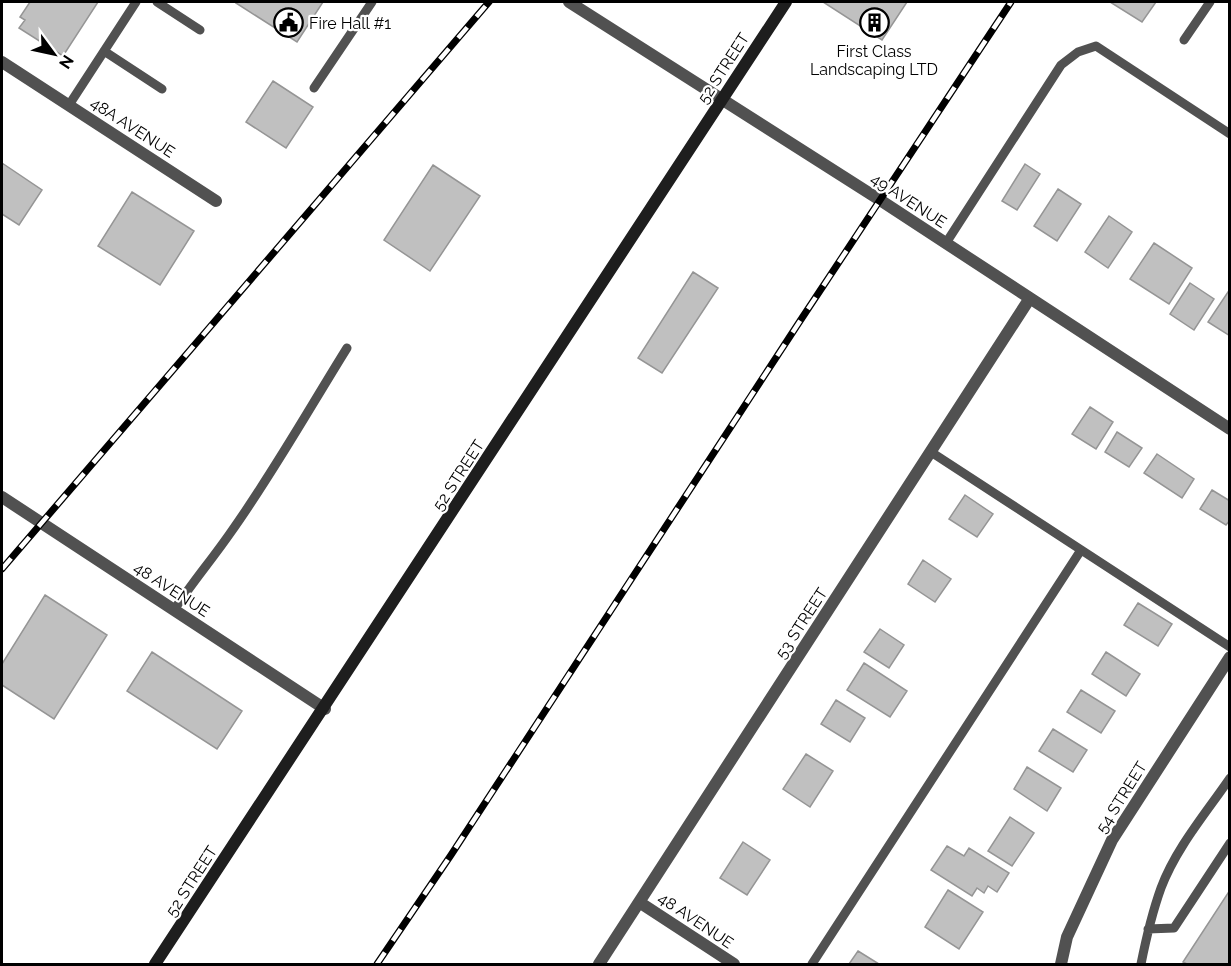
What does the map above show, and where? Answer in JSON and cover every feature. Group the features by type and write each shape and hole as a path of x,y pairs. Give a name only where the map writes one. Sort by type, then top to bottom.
{"main road":[{"name":"52 STREET","path":"155,964 325,709 786,2"}],"street":[{"name":"49 AVENUE","path":"569,2 880,200 1230,429"},
{"name":"48A AVENUE","path":"2,62 216,201"},
{"name":"53 STREET","path":"599,964 1030,298"},
{"name":"48 AVENUE","path":"2,497 325,709"},
{"name":"54 STREET","path":"1061,964 1067,937 1112,840 1230,657"},
{"name":"48 AVENUE","path":"639,902 734,964"}],"lane":[{"path":"69,105 136,2"},
{"path":"157,2 200,30"},
{"path":"314,88 372,2"},
{"path":"1185,40 1210,2"},
{"path":"946,243 1061,65 1078,52 1096,46 1230,134"},
{"path":"104,51 162,89"},
{"path":"174,610 253,500 347,348"},
{"path":"931,452 1230,647"},
{"path":"812,964 1081,550"},
{"path":"1141,964 1148,929 1161,887 1179,853 1230,778"},
{"path":"1148,929 1174,928 1230,843"}],"building":[{"path":"30,2 98,2 63,56 19,28 25,20 20,17"},
{"name":"Fire Hall #1","path":"237,2 323,2 297,42"},
{"name":"First Class Landscaping LTD","path":"823,2 907,2 882,40"},
{"path":"1110,2 1156,2 1142,22"},
{"path":"273,81 313,107 286,148 246,122"},
{"path":"2,163 42,190 19,225 2,214"},
{"path":"1025,164 1040,174 1017,210 1002,201"},
{"path":"433,165 480,196 430,271 384,240"},
{"path":"1058,189 1081,204 1057,241 1034,226"},
{"path":"132,192 194,231 160,285 98,246"},
{"path":"1109,216 1132,232 1108,268 1085,252"},
{"path":"1154,243 1192,268 1169,304 1130,279"},
{"path":"693,272 718,288 662,373 638,358"},
{"path":"1190,283 1214,299 1194,330 1170,314"},
{"path":"1230,289 1230,336 1208,322"},
{"path":"1090,407 1113,422 1096,449 1072,434"},
{"path":"1117,432 1142,448 1129,467 1105,452"},
{"path":"1157,454 1194,479 1182,498 1144,473"},
{"path":"1212,490 1230,501 1230,520 1226,525 1200,509"},
{"path":"965,495 993,514 977,537 949,519"},
{"path":"923,560 951,579 935,602 908,584"},
{"path":"45,595 107,635 54,719 2,685 2,664"},
{"path":"1138,603 1172,624 1158,646 1124,625"},
{"path":"880,629 904,645 889,668 864,652"},
{"path":"152,652 242,711 217,749 127,691"},
{"path":"1106,652 1140,674 1126,696 1092,674"},
{"path":"864,663 907,691 890,717 847,690"},
{"path":"1081,690 1115,711 1101,733 1067,712"},
{"path":"836,700 865,718 850,742 821,724"},
{"path":"1053,729 1087,750 1073,772 1039,751"},
{"path":"806,754 833,771 810,807 783,789"},
{"path":"1027,767 1061,788 1047,811 1014,789"},
{"path":"1010,817 1034,833 1012,866 988,851"},
{"path":"743,842 770,860 747,895 720,878"},
{"path":"947,846 964,856 969,848 1009,873 997,892 988,886 984,893 977,888 972,896 931,870"},
{"path":"948,890 983,912 959,949 925,927"},
{"path":"1230,890 1230,964 1187,964 1183,962"},
{"path":"858,951 879,964 849,964"}],"railway":[{"path":"2,569 489,2"},
{"path":"377,964 451,855 1011,2"}],"place":[{"name":"Fire Hall #1","path":"288,23"},
{"name":"First Class Landscaping LTD","path":"874,23"}]}
